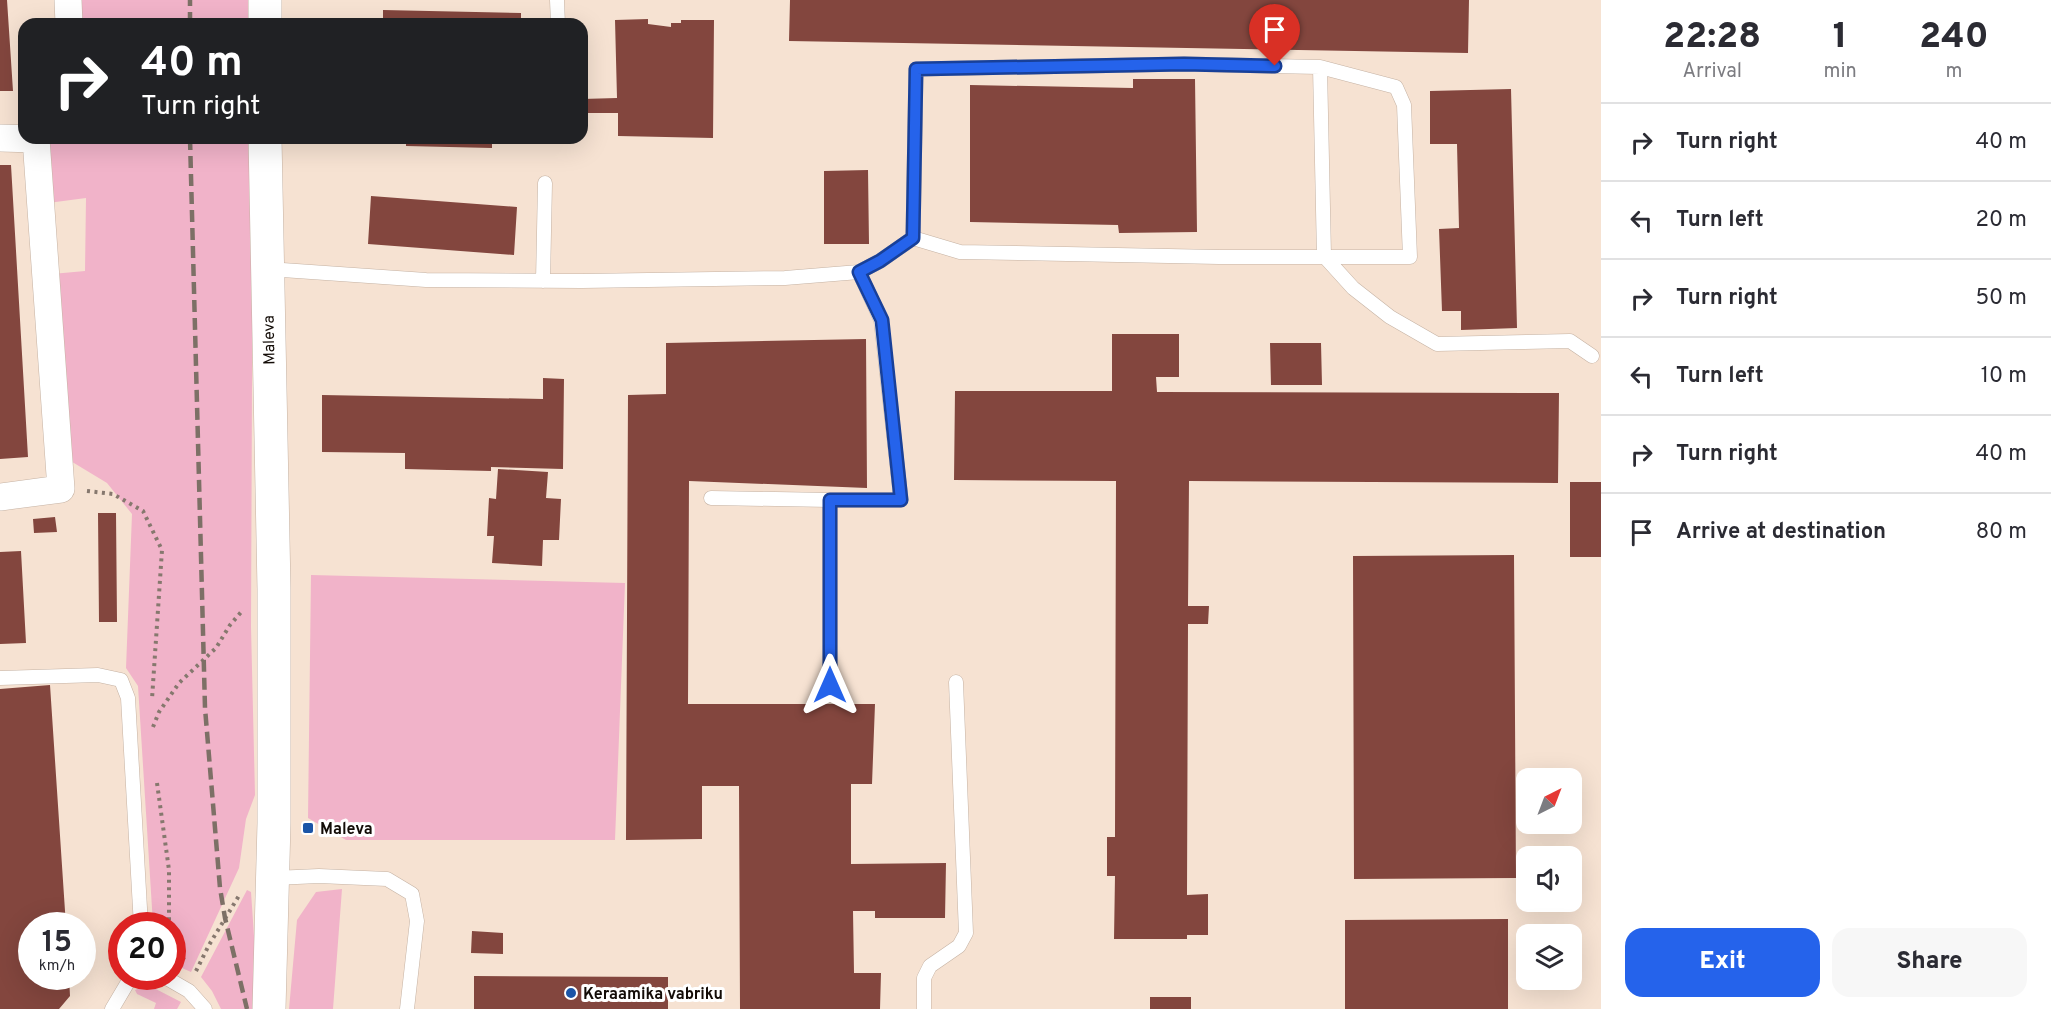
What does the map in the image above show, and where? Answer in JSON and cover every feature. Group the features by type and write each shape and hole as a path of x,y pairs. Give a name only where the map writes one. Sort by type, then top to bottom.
{"street":[{"path":"68,0 69,18"},
{"path":"265,0 265,18"},
{"path":"0,138 18,138"},
{"path":"0,496 61,489 37,144"},
{"name":"Maleva","path":"265,144 273,589 274,878 269,1009"}],"lane":[{"path":"557,0 558,18"},
{"path":"1184,64 1320,67 1396,87 1404,105 1410,257 960,252 913,238 916,69 1184,64"},
{"path":"1320,67 1324,256 1353,288 1390,317 1437,344 1570,341 1592,356"},
{"path":"543,281 545,183"},
{"path":"266,268 426,280 785,278 859,272 880,261 913,238"},
{"path":"711,498 901,500 882,320 859,272"},
{"path":"830,500 830,685"},
{"path":"0,678 98,675 121,680 128,698 140,912"},
{"path":"924,1009 924,978 930,966 959,946 966,933 956,682"},
{"path":"274,878 319,876 387,879 412,894 417,921 406,1009"},
{"path":"186,985 190,986 205,1009"},
{"path":"112,1009 123,990"}],"path":[{"path":"61,489 113,494 143,512 162,550 152,704"},
{"path":"131,751 148,740 159,712 179,683 216,648 230,625 243,610 273,589"},
{"path":"148,740 151,716"},
{"path":"155,772 169,870 169,912"},
{"path":"190,986 209,945 242,891"},
{"path":"186,973 190,986"}],"shaded area":[{"path":"63,0 253,0 253,18 64,18"},
{"path":"45,144 253,144 251,627 255,795 246,819 239,868 191,972 186,970 186,912 152,912 138,686 126,668 132,514 107,483 69,460 52,274 85,271 86,198 48,203"},
{"path":"311,575 625,583 615,840 346,840 308,818"},
{"path":"342,889 333,1009 289,1009 297,920 316,892"},
{"path":"247,890 251,892 256,965 254,1009 221,1009 212,991 201,977"},
{"path":"135,990 158,990 181,1002 177,1009 154,1009 156,1003 137,994"}],"building":[{"path":"0,0 7,0 13,91 0,91"},
{"path":"790,0 1469,0 1468,53 789,41"},
{"path":"383,10 521,13 521,18 383,18"},
{"path":"648,19 648,24 671,27 671,23 681,23 681,20 714,20 713,138 618,136 618,113 588,113 588,99 617,98 615,20"},
{"path":"1133,79 1195,79 1197,232 1119,233 1118,225 970,222 970,85 1133,88"},
{"path":"1511,89 1517,328 1461,330 1461,311 1442,311 1439,229 1459,228 1457,144 1430,144 1430,91"},
{"path":"406,144 492,144 492,148 406,146"},
{"path":"0,165 11,165 28,457 0,459"},
{"path":"868,170 869,244 824,244 824,171"},
{"path":"371,196 517,207 514,255 368,244"},
{"path":"1112,334 1179,334 1179,377 1156,377 1157,392 1559,393 1558,483 1189,481 1188,606 1209,606 1208,624 1188,624 1187,895 1208,894 1208,935 1187,935 1187,939 1114,939 1115,876 1107,876 1107,837 1115,837 1116,481 954,480 955,391 1112,391"},
{"path":"866,339 867,488 689,481 688,704 875,704 872,784 851,784 851,864 946,863 945,918 875,918 875,911 853,911 854,973 881,973 880,1009 740,1009 739,786 702,786 702,839 626,840 628,395 666,394 666,343"},
{"path":"1270,343 1321,343 1322,385 1271,385"},
{"path":"543,378 564,379 563,469 491,467 491,471 405,469 405,453 322,452 322,395 543,399"},
{"path":"498,469 548,472 546,498 561,499 559,540 543,540 542,566 492,563 494,536 487,536 489,498 496,499"},
{"path":"1570,482 1601,482 1601,557 1570,557"},
{"path":"98,513 116,513 117,622 99,622"},
{"path":"55,517 57,532 34,533 33,519"},
{"path":"21,551 26,643 0,644 0,552"},
{"path":"1514,555 1516,878 1354,879 1353,556"},
{"path":"50,685 65,912 18,912 18,990 70,990 70,996 59,1009 0,1009 0,689"},
{"path":"1508,919 1508,1009 1345,1009 1345,920"},
{"path":"472,931 503,933 503,954 471,953"},
{"name":"Keraamika vabriku","path":"474,976 668,977 668,1009 474,1009"},
{"path":"1150,997 1191,997 1191,1009 1150,1009"}],"railway":[{"path":"190,0 190,18"},
{"path":"190,144 205,708 220,888 247,1009"}],"place":[{"name":"Maleva","path":"308,828"},
{"name":"Keraamika vabriku","path":"571,993"}],"route":[{"path":"830,685 830,500 901,500 882,320 859,272 880,261 913,238 916,69 1184,64 1275,66"}]}
